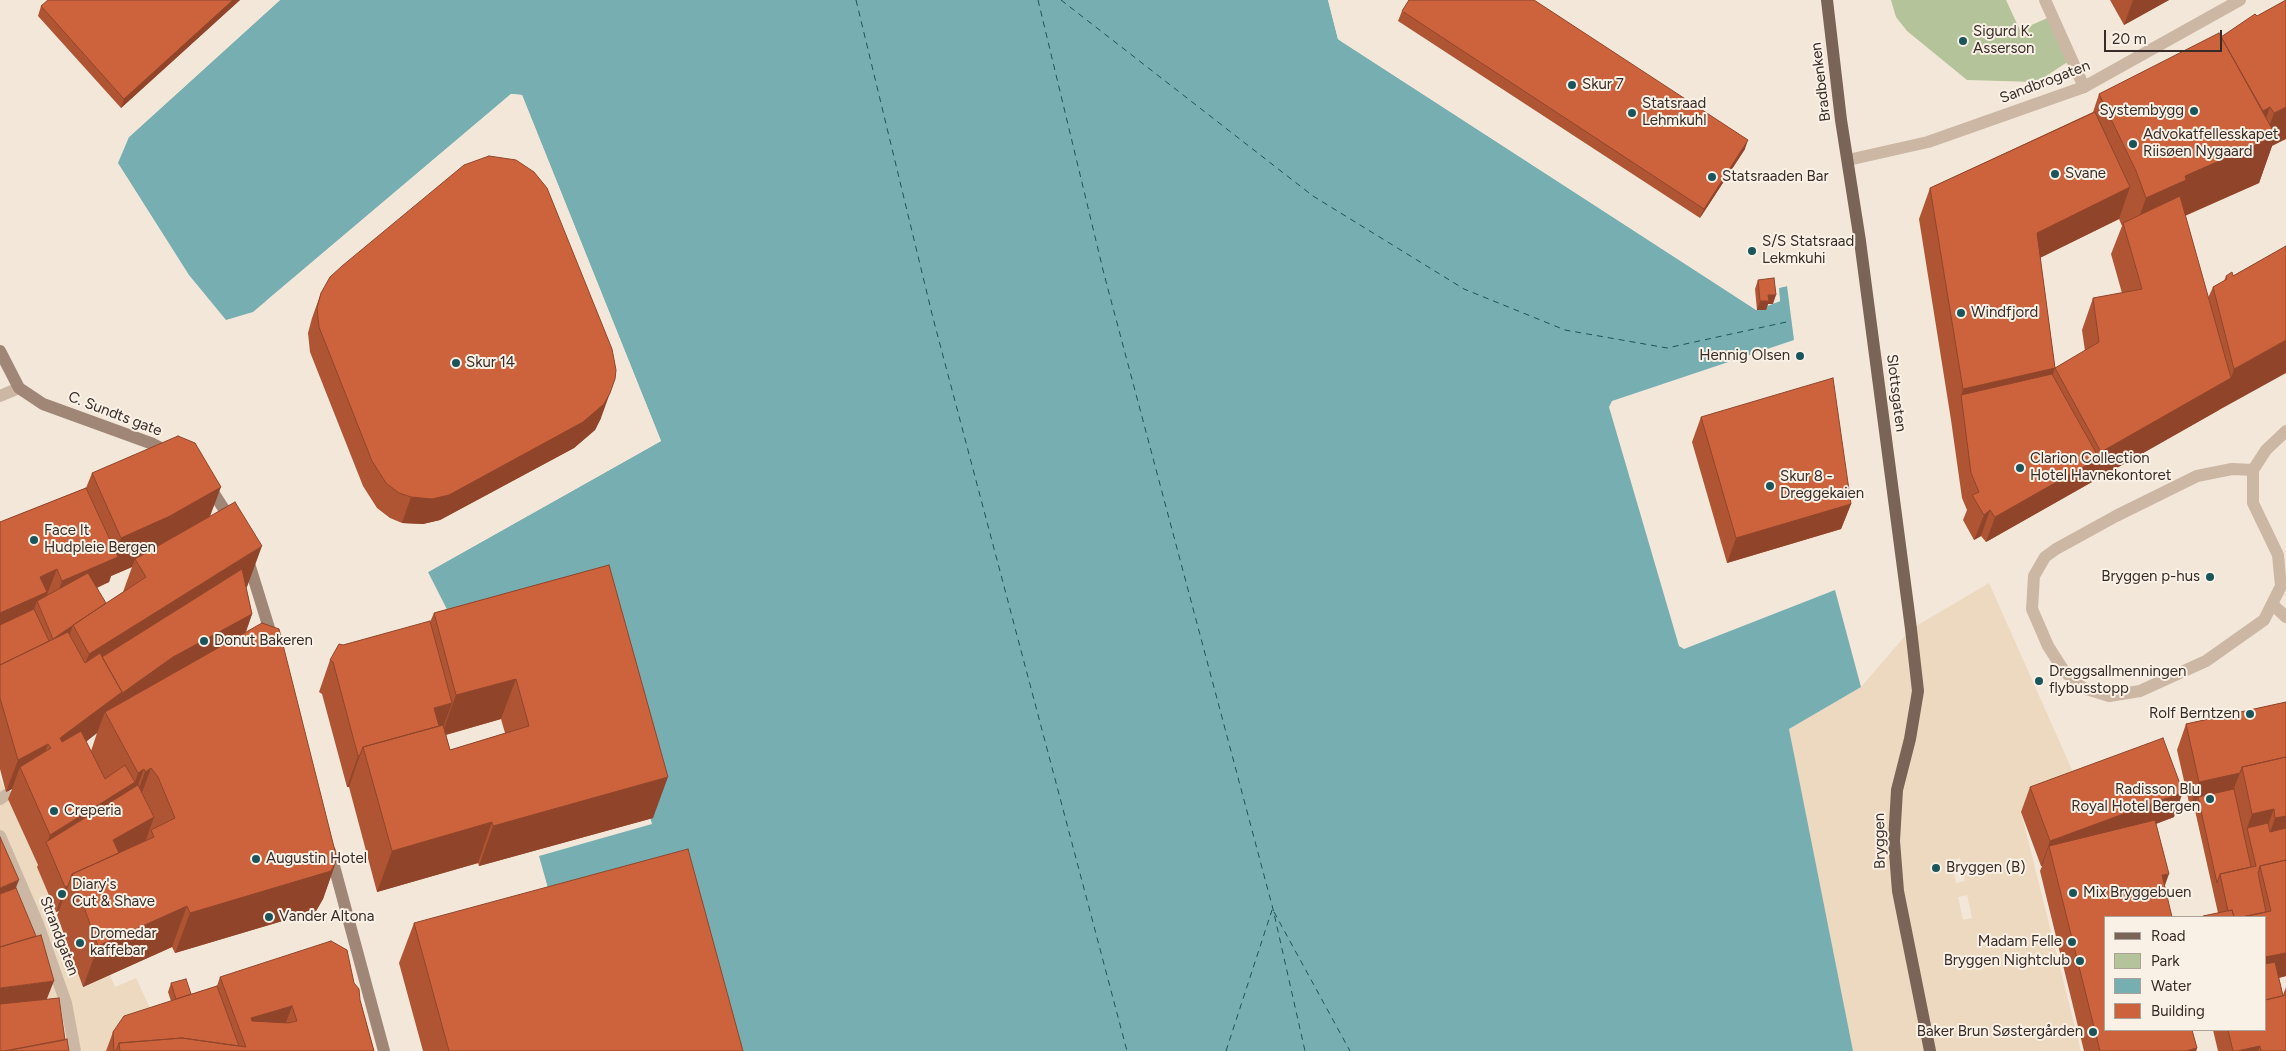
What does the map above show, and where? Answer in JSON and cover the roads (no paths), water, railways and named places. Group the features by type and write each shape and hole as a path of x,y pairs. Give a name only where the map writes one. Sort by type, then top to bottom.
{"main road":[{"name":"Bradbenken","path":"1827,0 1848,160"},
{"name":"Slottsgaten","path":"1848,160 1911,629"},
{"name":"C. Sundts gate","path":"0,351 19,388 43,404 152,444 182,459"},
{"path":"201,477 213,490 238,530"},
{"path":"244,549 276,651"},
{"name":"Bryggen","path":"1911,629 1918,691 1910,739 1897,790 1894,840 1900,900 1930,1051"},
{"path":"326,835 384,1051"}],"street":[{"path":"2045,0 2084,87"},
{"name":"Sandbrogaten","path":"1848,160 1928,142 2084,87 2240,0"},
{"path":"0,396 19,388"},
{"path":"2253,470 2232,470 2197,476 2056,549 2046,557 2034,576 2032,609 2048,646 2064,671 2083,688 2109,696 2140,691 2206,661 2264,620 2281,586 2278,554 2253,503 2253,470 2266,450 2286,431"},
{"path":"2273,605 2286,617"},
{"name":"Strandgaten","path":"0,836 38,924 66,1003 75,1051"}],"water":[{"path":"280,0 1328,0 1338,39 1756,310 1780,301 1778,288 1787,286 1794,340 1612,401 1609,407 1679,646 1684,649 1835,590 1861,687 1789,729 1853,1051 729,1051 555,913 539,856 652,824 650,817 463,641 428,572 661,441 522,95 511,94 253,312 226,320 189,275 118,163 129,137"}],"place":[{"name":"Sigurd K. Asserson","path":"1963,41"},
{"name":"Skur 7","path":"1572,85"},
{"name":"Systembygg","path":"2194,111"},
{"name":"Statsraad Lehmkuhl","path":"1632,113"},
{"name":"Advokatfellesskapet Riisøen Nygaard","path":"2133,144"},
{"name":"Svane","path":"2055,174"},
{"name":"Statsraaden Bar","path":"1712,177"},
{"name":"S/S Statsraad Lekmkuhi","path":"1752,251"},
{"name":"Windfjord","path":"1961,313"},
{"name":"Hennig Olsen","path":"1800,356"},
{"name":"Skur 14","path":"456,363"},
{"name":"Clarion Collection Hotel Havnekontoret","path":"2020,468"},
{"name":"Skur 8 - Dreggekaien","path":"1770,486"},
{"name":"Face It Hudpleie Bergen","path":"34,540"},
{"name":"Bryggen p-hus","path":"2210,577"},
{"name":"Donut Bakeren","path":"204,641"},
{"name":"Dreggsallmenningen flybusstopp","path":"2039,681"},
{"name":"Rolf Berntzen","path":"2250,714"},
{"name":"Radisson Blu Royal Hotel Bergen","path":"2210,799"},
{"name":"Creperia","path":"54,811"},
{"name":"Augustin Hotel","path":"256,859"},
{"name":"Bryggen (B)","path":"1936,868"},
{"name":"Mix Bryggebuen","path":"2073,893"},
{"name":"Diary's Cut & Shave","path":"62,894"},
{"name":"Vander Altona","path":"269,917"},
{"name":"Madam Felle","path":"2072,942"},
{"name":"Dromedar kaffebar","path":"80,943"},
{"name":"Bryggen Nightclub","path":"2080,961"},
{"name":"Baker Brun Søstergården","path":"2093,1032"}]}
